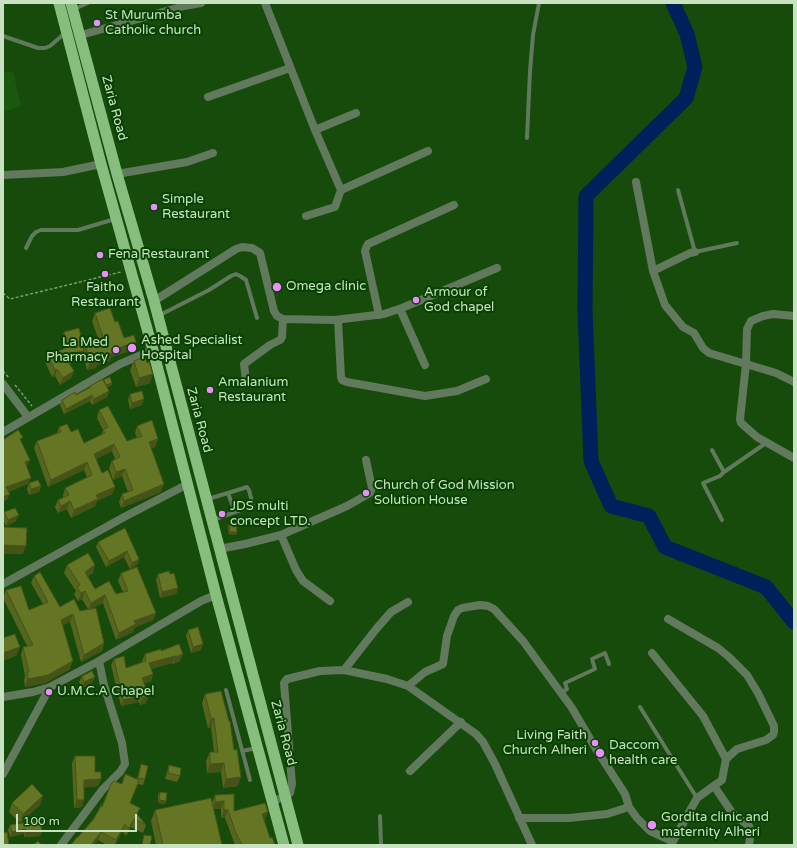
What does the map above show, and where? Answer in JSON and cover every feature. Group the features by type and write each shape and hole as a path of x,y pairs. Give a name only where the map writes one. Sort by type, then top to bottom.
{"highway":[{"path":"59,3 101,164 153,350 186,485 284,845"},
{"name":"Zaria Road","path":"72,6 117,174 154,301 212,525 298,845"},
{"path":"98,149 110,147"},
{"path":"200,535 212,525"}],"street":[{"path":"80,35 184,6 201,3"},
{"path":"265,3 315,130 341,190 335,206 306,216"},
{"path":"208,98 290,68"},
{"path":"315,130 356,113"},
{"path":"341,190 428,151"},
{"path":"117,174 187,162 213,153"},
{"path":"3,175 63,172 101,164"},
{"path":"636,182 653,271 665,305 683,327 694,333 703,348 708,353 776,373 794,382"},
{"path":"379,315 365,251 368,244 454,205"},
{"path":"154,301 236,249 242,247 252,248 260,253 274,311 277,316 283,319 338,320 379,315 400,309 496,268"},
{"path":"653,271 695,252"},
{"path":"400,309 425,365"},
{"path":"794,316 773,314 751,321 747,330 746,364 740,419 741,423 757,437 794,458"},
{"path":"246,382 244,364 270,345 280,340 282,337 283,319"},
{"path":"338,320 341,377 342,380 347,382 426,396 457,391 486,379"},
{"path":"3,432 120,364 153,350"},
{"path":"3,384 28,417"},
{"path":"219,549 281,535 347,506 370,493 372,488 366,460"},
{"path":"3,584 126,516 186,485"},
{"path":"281,535 296,570 303,581 330,601"},
{"path":"3,697 33,692 50,687 99,661 201,601 216,595"},
{"path":"344,670 391,612 408,602"},
{"path":"408,686 425,672 443,664 447,636 454,616 458,610 462,608 480,606 488,606 494,609 523,641 572,708 625,794 629,807 637,818 650,831 671,843 697,798 722,780 726,759 737,749 769,738 773,735 774,726 758,693 747,675 729,656 668,619"},
{"path":"652,653 703,716 726,759"},
{"path":"61,845 103,789 120,772 125,764 122,743 104,685 99,661"},
{"path":"272,801 286,797 290,793 292,784 284,683 286,679 320,671 344,670 387,679 408,686 476,734 483,742 495,764 532,845"},
{"path":"3,774 50,687"},
{"path":"410,771 460,722"},
{"path":"714,786 733,814 749,826 751,831 749,845"},
{"path":"519,818 569,818 607,814 629,807"}],"lane":[{"path":"72,6 88,3"},
{"path":"527,138 530,71 539,3"},
{"path":"3,36 38,48 45,48 55,42 67,31"},
{"path":"678,190 695,252 737,242"},
{"path":"26,248 32,236 36,232 42,230 78,230 116,218"},
{"path":"158,316 209,290 236,274 246,280 257,318"},
{"path":"722,520 703,483 720,476 766,442"},
{"path":"712,450 724,472"},
{"path":"206,500 247,487 253,506 235,512 212,525"},
{"path":"228,493 235,512"},
{"path":"561,693 566,689 565,683 595,669 592,659 605,653 609,664"},
{"path":"226,690 250,780"},
{"path":"640,707 697,798"},
{"path":"242,751 258,748"},
{"path":"380,816 381,845"}],"path":[{"path":"3,292 10,299 131,270"},
{"path":"3,371 37,412"}],"shaded area":[{"path":"13,71 21,106 3,112 3,73"}],"building":[{"path":"110,308 115,322 118,321 124,338 134,335 136,342 112,350 112,353 90,362 85,344 104,340 95,313"},
{"path":"79,328 84,351 68,354 71,362 69,363 74,371 63,378 57,369 55,370 48,356 68,347 64,332"},
{"path":"145,357 147,363 149,362 153,374 139,378 134,361"},
{"path":"110,377 112,383 106,385 103,380"},
{"path":"103,379 109,391 94,399 92,395 66,409 62,400 75,392 76,395"},
{"path":"142,391 144,399 132,403 130,394"},
{"path":"108,406 127,441 142,436 137,426 152,420 158,439 149,442 164,484 124,501 122,494 133,490 125,469 116,472 112,461 120,457 114,444 94,454 102,473 108,470 115,487 96,495 98,499 74,510 70,501 61,506 58,500 69,495 65,488 92,475 87,462 51,480 37,441 61,432 59,427 67,424 71,432 78,429 84,443 105,433 103,430 108,427 99,410"},
{"path":"18,430 23,437 20,439 30,460 25,462 31,478 6,487 10,494 3,497 3,440"},
{"path":"38,480 41,486 31,489 29,483"},
{"path":"15,508 19,515 8,520 4,512"},
{"path":"236,523 237,532 230,532 229,524"},
{"path":"3,527 27,528 26,546 3,545"},
{"path":"125,528 139,559 132,563 127,551 109,561 98,542"},
{"path":"88,553 95,565 85,572 95,589 109,581 116,594 128,591 121,573 137,567 156,613 134,621 136,624 119,633 105,595 91,603 85,591 81,593 77,587 80,585 67,565"},
{"path":"169,571 170,574 174,573 178,588 162,592 158,574"},
{"path":"40,572 60,607 74,599 80,611 96,608 104,643 84,655 73,614 61,620 73,661 48,675 28,679 27,672 29,672 23,647 33,645 6,590 21,586 29,610 48,602 34,576"},
{"path":"198,627 203,644 193,647 188,630"},
{"path":"15,634 20,647 3,653 3,638"},
{"path":"179,644 183,654 149,663 153,674 142,678 149,696 142,698 141,696 123,700 114,659 124,656 126,668 146,661 145,654 161,649 161,651"},
{"path":"92,671 95,677 84,682 82,676"},
{"path":"221,691 230,721 234,750 237,749 241,777 226,779 224,763 210,764 210,752 218,752 214,718 211,719 205,694"},
{"path":"75,756 95,756 95,772 101,772 101,779 84,780 84,800 77,800"},
{"path":"141,764 148,766 145,779 138,778"},
{"path":"169,765 181,768 180,776 168,773"},
{"path":"125,774 139,780 130,803 140,808 137,814 146,825 134,819 129,828 125,824 116,840 101,832 91,845 71,845 93,820 102,804 102,807 111,784 114,781 122,784"},
{"path":"32,784 43,796 23,814 12,803"},
{"path":"160,792 167,793 166,801 159,800"},
{"path":"234,794 234,811 265,803 268,812 262,814 270,838 272,837 275,845 242,845 228,810 224,810 224,801 215,802 215,795"},
{"path":"211,798 222,845 163,845 155,810"},
{"path":"40,820 42,831 26,832 26,829 24,829 12,832 10,825"},
{"path":"7,832 9,845 3,845 3,833"},
{"path":"144,835 152,836 150,845 142,845"},
{"path":"38,841 42,845 33,845"}],"waterway":[{"path":"673,3 687,34 695,67 686,98 586,196 585,310 591,461 611,506 649,516 665,547 766,587 794,622"}],"place":[{"name":"St Murumba Catholic church","path":"97,23"},
{"name":"Simple Restaurant","path":"154,207"},
{"name":"Fena Restaurant","path":"100,255"},
{"name":"Faitho Restaurant","path":"105,274"},
{"name":"Omega clinic","path":"277,287"},
{"name":"Armour of God chapel","path":"416,300"},
{"name":"Ashed Specialist Hospital","path":"132,348"},
{"name":"La Med Pharmacy","path":"116,350"},
{"name":"Amalanium Restaurant","path":"210,390"},
{"name":"Church of God Mission Solution House","path":"366,493"},
{"name":"JDS multi concept LTD.","path":"222,514"},
{"name":"U.M.C.A Chapel","path":"49,692"},
{"name":"Living Faith Church Alheri","path":"595,743"},
{"name":"Daccom health care","path":"600,753"},
{"name":"Gordita clinic and maternity Alheri","path":"652,825"}]}
